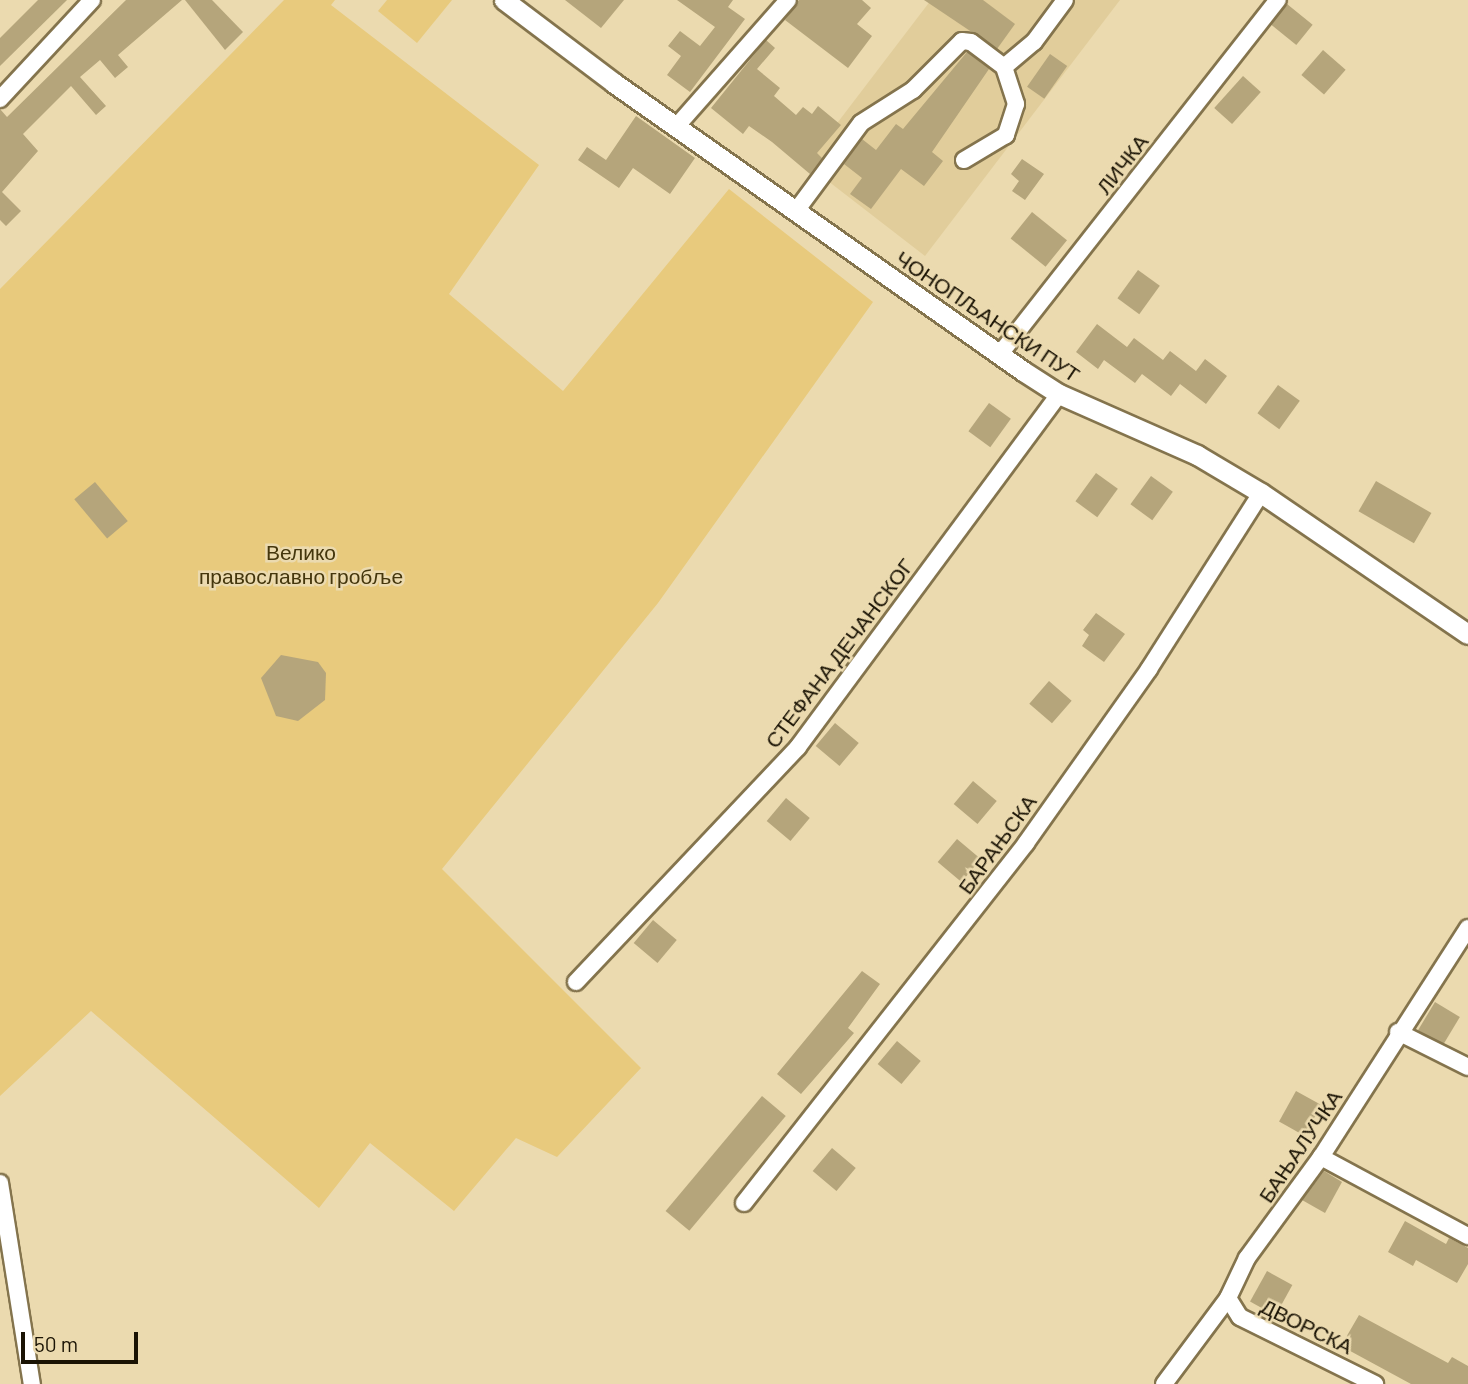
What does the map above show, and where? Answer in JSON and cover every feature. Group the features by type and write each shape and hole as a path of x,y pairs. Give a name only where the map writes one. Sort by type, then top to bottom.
{"street":[{"path":"676,127 789,0"},
{"path":"1004,67 1034,42 1065,0"},
{"name":"ЛИЧКА","path":"1000,354 1278,0"},
{"path":"0,99 87,2"},
{"name":"ЧОНОПЉАНСКИ ПУТ","path":"516,3 676,127 1059,394 1164,439 1261,493 1468,634"},
{"path":"796,211 861,123 913,90 962,41 1004,67 1016,104 1006,135 964,160"},
{"name":"СТЕФАНА ДЕЧАНСКОГ","path":"576,982 798,747 1059,394"},
{"name":"БАРАЊСКА","path":"744,1203 1026,842 1149,669 1261,493"},
{"name":"БАЊАЛУЧКА","path":"1164,1384 1228,1298 1247,1258 1321,1157 1398,1031 1468,928"},
{"path":"1398,1031 1468,1068"},
{"path":"1321,1157 1468,1236"},
{"path":"0,1183 32,1384"},
{"name":"ДВОРСКА","path":"1228,1298 1240,1317 1375,1384"}],"shaded area":[{"path":"931,0 1120,0 925,256 806,164"}],"green space":[{"name":"Велико православно гробље","path":"284,0 335,0 331,5 539,165 449,294 563,391 729,189 873,302 658,603 442,869 641,1068 557,1157 516,1138 454,1211 370,1143 319,1208 91,1011 0,1096 0,289"},
{"path":"387,0 452,0 417,43 378,11"}],"building":[{"path":"38,0 67,0 0,66 0,38"},
{"path":"126,0 182,0 118,55 128,67 115,78 100,60 80,77 106,106 96,115 71,86 23,134 38,151 2,192 21,211 6,226 0,220 0,109 7,117"},
{"path":"185,0 212,0 243,32 225,50"},
{"path":"565,0 624,0 601,28"},
{"path":"677,0 733,0 728,7 745,19 690,92 667,75 681,56 668,46 680,31 700,46 715,27"},
{"path":"799,0 862,0 871,8 857,24 872,36 848,68 785,20"},
{"path":"924,0 983,0 1015,24 997,49"},
{"path":"1287,4 1313,25 1296,45 1271,24"},
{"path":"766,40 775,48 757,69 780,88 774,96 796,115 803,107 812,114 818,106 841,125 817,153 822,158 810,174 749,126 743,134 711,108"},
{"path":"1323,50 1346,70 1324,95 1301,75"},
{"path":"967,52 989,69 932,152 943,161 924,186 901,169 871,209 850,194 862,178 844,164 862,139 876,150 896,124 903,129"},
{"path":"1050,54 1067,66 1044,99 1027,87"},
{"path":"1243,76 1261,92 1232,124 1214,108"},
{"path":"636,116 695,158 670,194 633,168 619,188 578,160 587,147 606,160"},
{"path":"1022,159 1044,174 1025,200 1012,191 1019,181 1011,174"},
{"path":"1032,212 1067,240 1046,267 1011,238"},
{"path":"1138,270 1160,286 1139,314 1117,298"},
{"path":"1097,324 1127,347 1134,338 1163,360 1170,351 1196,371 1205,359 1227,376 1206,404 1180,384 1171,396 1142,374 1135,383 1104,360 1098,369 1076,352"},
{"path":"1278,385 1300,401 1279,429 1257,413"},
{"path":"989,403 1011,419 990,447 968,431"},
{"path":"1096,473 1118,489 1097,517 1075,501"},
{"path":"1151,476 1173,492 1152,520 1130,504"},
{"path":"1376,481 1431,513 1414,543 1358,511"},
{"path":"95,482 128,521 107,538 74,499"},
{"path":"1096,613 1125,634 1104,662 1082,646 1089,635 1083,630"},
{"path":"281,655 318,662 326,673 325,700 298,721 276,716 261,678"},
{"path":"1049,681 1072,701 1052,723 1029,704"},
{"path":"835,723 859,743 839,766 816,746"},
{"path":"973,781 997,801 977,824 954,804"},
{"path":"786,798 810,818 790,841 767,821"},
{"path":"957,839 981,859 961,882 938,862"},
{"path":"653,920 677,940 657,963 634,943"},
{"path":"862,971 880,984 848,1028 854,1033 801,1094 777,1074"},
{"path":"1435,1002 1460,1017 1443,1045 1418,1030"},
{"path":"897,1041 921,1061 901,1084 878,1064"},
{"path":"1296,1091 1321,1105 1304,1136 1279,1122"},
{"path":"762,1096 786,1116 689,1231 666,1211"},
{"path":"832,1148 856,1168 836,1191 813,1171"},
{"path":"1324,1171 1342,1182 1325,1213 1302,1200"},
{"path":"1405,1221 1446,1244 1449,1238 1468,1248 1468,1264 1457,1283 1416,1260 1413,1266 1388,1252"},
{"path":"1267,1271 1292,1285 1275,1316 1250,1302"},
{"path":"1359,1315 1448,1363 1452,1357 1468,1366 1468,1384 1411,1384 1341,1346"}]}
